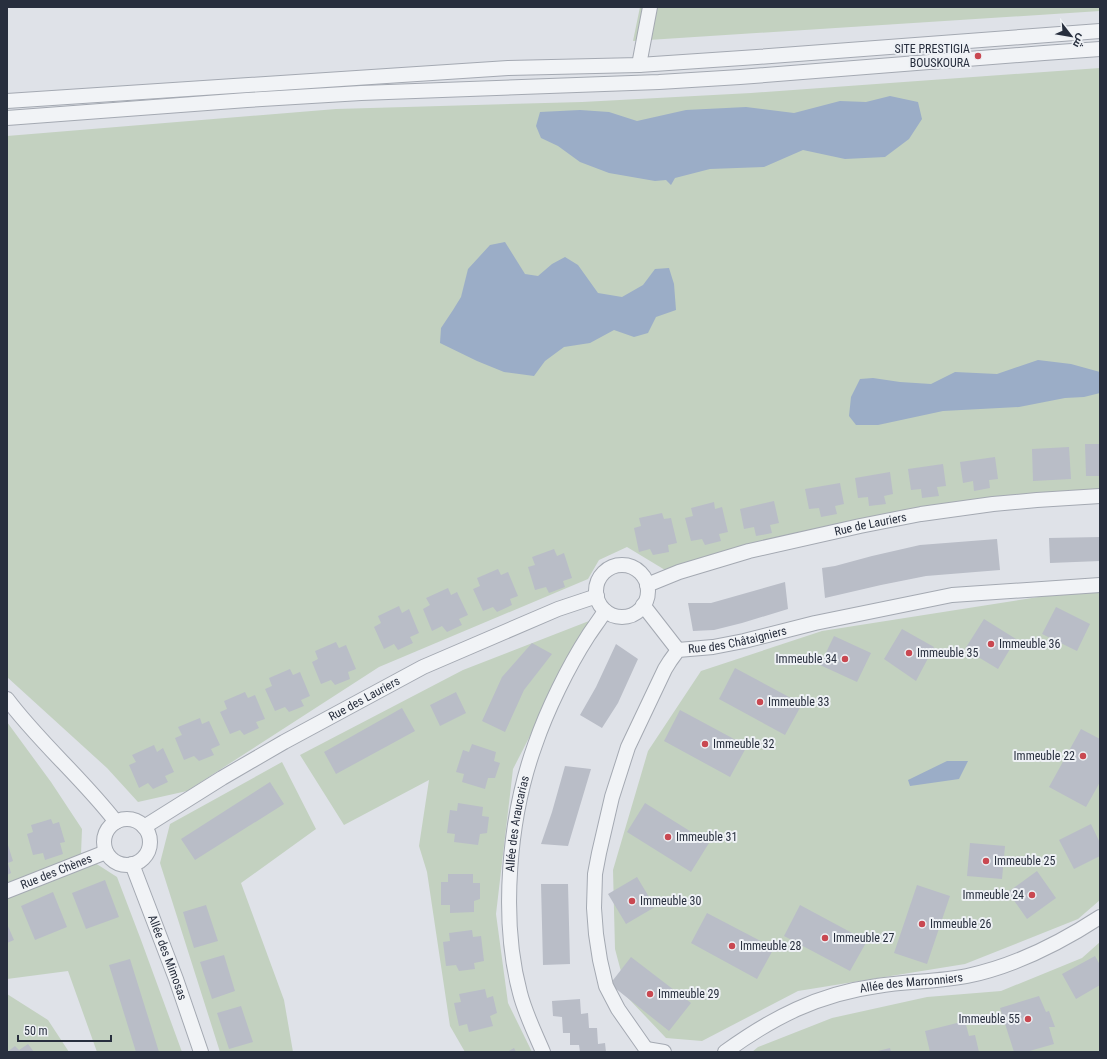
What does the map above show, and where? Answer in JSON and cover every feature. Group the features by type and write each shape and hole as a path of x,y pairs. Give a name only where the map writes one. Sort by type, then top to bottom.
{"street":[{"path":"638,64 650,7"},
{"path":"7,101 508,68 638,64 757,57 1100,31"},
{"path":"7,118 361,93 659,82 740,77 1100,49"},
{"name":"Rue de Lauriers","path":"647,585 679,572 749,551 921,514 993,504 1100,496"},
{"path":"618,565 631,566 638,570 644,577 647,585 647,596 643,605 638,611 628,616 616,616 606,611 596,596 597,584 601,576 606,570 618,565"},
{"name":"Rue des Châtaigniers","path":"646,1050 618,1009 606,986 596,934 594,908 595,874 612,797 628,746 665,669 678,650 713,647 744,641 815,623 952,595 1100,585"},
{"name":"Rue des Lauriers","path":"144,827 235,770 423,666 558,610 596,596"},
{"path":"643,605 678,650"},
{"name":"Allée des Araucarias","path":"543,1052 528,1017 520,993 514,966 509,911 510,883 517,816 527,768 535,744 551,706 588,636 606,611"},
{"path":"7,700 46,746 103,805 116,822"},
{"path":"124,819 130,819 138,822 144,827 150,840 148,850 142,859 132,864 125,865 117,863 106,852 104,842 106,834 110,827 116,822 124,819"},
{"name":"Rue des Chènes","path":"7,891 106,852"},
{"name":"Allée des Mimosas","path":"132,864 176,979 201,1052"},
{"name":"Allée des Marronniers","path":"725,1052 769,1023 816,1001 861,988 941,980 986,971 1006,965 1050,946 1100,917"},
{"path":"646,1050 664,1052"}],"green space":[{"path":"640,7 1100,7 1100,11 633,41"},
{"path":"1100,68 1100,490 1004,496 665,570 627,547 599,560 588,579 379,667 187,791 138,802 107,768 7,677 7,136 336,109 582,102 751,93"},
{"path":"1070,592 1100,593 1100,900 1078,919 965,964 798,991 702,1041 666,1038 628,998 615,949 613,870 648,751 701,671 822,631"},
{"path":"589,621 513,769 496,914 508,1003 532,1052 465,1052 450,1026 427,872 419,846 429,780 344,825 300,755 463,670"},
{"path":"7,722 51,782 82,829 81,854 117,877 182,1052 97,1052 68,971 7,979"},
{"path":"282,762 316,829 241,883 284,1000 293,1052 220,1052 160,863 170,824"},
{"path":"1100,942 1100,1052 752,1052 758,1047 832,1018 927,997 1001,991 1082,958"},
{"path":"7,994 48,1020 69,1052 7,1052"}],"water":[{"path":"890,96 918,102 922,119 909,139 885,157 845,159 803,150 764,167 710,169 675,178 671,185 666,180 655,181 609,173 580,162 558,146 541,138 536,126 540,112 580,110 609,112 637,121 686,110 746,107 794,113 840,101 866,102"},
{"path":"505,242 525,274 538,276 552,264 565,257 578,265 598,293 622,297 643,285 655,269 669,268 674,284 676,310 656,317 648,333 634,337 614,330 590,343 564,347 545,361 534,376 504,372 440,343 441,328 461,297 468,269 490,245"},
{"path":"1038,360 1071,364 1100,372 1100,393 1084,397 1065,398 1019,407 943,411 878,425 856,425 849,416 851,397 860,379 873,378 900,382 931,384 955,372 997,374"},
{"path":"947,761 968,761 959,779 910,786 908,780"}],"building":[{"path":"1085,444 1100,444 1100,476 1086,476"},
{"path":"1069,447 1071,479 1033,481 1032,449"},
{"path":"995,457 998,479 989,480 990,488 974,491 973,481 963,483 960,462"},
{"path":"943,464 946,486 937,487 939,496 922,498 921,489 911,490 908,469"},
{"path":"890,472 893,494 884,496 886,504 869,506 868,497 858,498 855,478"},
{"path":"840,483 844,504 835,506 837,514 821,517 819,508 809,509 805,489"},
{"path":"774,501 779,523 770,525 772,533 756,536 754,527 744,529 740,509"},
{"path":"714,502 715,509 722,507 728,532 719,534 721,541 705,545 702,539 691,541 685,518 693,516 691,508"},
{"path":"662,513 664,519 671,518 677,543 668,545 669,552 653,555 650,549 639,552 634,528 641,526 639,518"},
{"path":"1100,537 1100,561 1050,563 1049,538"},
{"path":"997,539 1000,570 926,576 825,598 822,568 920,545"},
{"path":"554,549 557,556 564,553 572,578 563,581 565,587 549,593 546,587 535,590 528,567 535,565 532,557"},
{"path":"498,569 501,575 508,572 518,596 510,599 512,605 497,612 493,607 483,611 473,589 480,586 477,578"},
{"path":"785,582 788,609 714,630 693,631 688,603 711,603"},
{"path":"448,588 451,595 457,592 468,615 459,619 462,625 447,632 442,626 432,631 423,609 430,605 426,598"},
{"path":"399,606 402,613 409,609 419,633 410,637 413,643 398,650 394,644 384,649 374,627 381,623 378,616"},
{"path":"1056,607 1090,624 1077,651 1042,634"},
{"name":"Immeuble 36","path":"984,619 1016,639 998,669 965,649"},
{"name":"Immeuble 35","path":"902,629 934,647 916,681 884,659"},
{"name":"Immeuble 34","path":"834,636 871,653 857,682 820,665"},
{"path":"336,642 339,648 346,645 356,669 348,672 350,679 335,685 331,680 321,684 312,662 318,659 315,651"},
{"path":"532,643 552,654 524,690 505,732 482,721 502,677"},
{"path":"616,644 638,659 618,703 602,728 580,715 596,687"},
{"name":"Immeuble 33","path":"735,668 802,704 785,735 719,699"},
{"path":"290,669 293,675 300,672 310,696 301,700 304,706 289,712 285,707 275,711 265,689 272,686 269,678"},
{"path":"245,692 248,698 255,695 265,719 256,722 259,728 244,735 240,730 230,734 220,712 227,709 224,701"},
{"path":"456,692 466,713 440,726 430,705"},
{"path":"402,708 415,731 336,774 324,752"},
{"name":"Immeuble 32","path":"680,710 747,746 730,777 664,741"},
{"path":"200,718 202,724 209,721 220,745 211,749 214,755 199,761 194,756 184,760 175,738 182,735 178,727"},
{"name":"Immeuble 22","path":"1081,729 1100,739 1100,782 1086,807 1049,787"},
{"path":"472,744 496,752 494,761 500,763 495,778 488,778 485,789 462,782 464,774 456,772 463,750 469,752"},
{"path":"154,745 157,752 163,748 174,772 165,776 168,782 153,789 148,783 139,788 129,765 136,762 132,755"},
{"path":"565,766 591,769 568,846 541,844 552,812"},
{"path":"270,782 284,804 195,860 181,839"},
{"path":"458,803 483,807 482,816 489,817 487,833 480,834 478,845 454,842 455,834 447,833 450,810 457,811"},
{"name":"Immeuble 31","path":"645,803 709,843 691,872 627,832"},
{"path":"51,819 53,824 59,822 65,842 60,843 63,854 45,860 43,853 33,855 27,834 33,832 31,825"},
{"path":"1091,824 1100,843 1100,856 1074,869 1059,840"},
{"path":"7,842 13,861 8,863 11,873 7,875"},
{"name":"Immeuble 25","path":"970,843 1005,846 1002,879 967,876"},
{"name":"Immeuble 24","path":"1037,871 1056,898 1027,919 1008,892"},
{"path":"448,874 473,874 473,883 480,883 480,899 474,901 474,912 450,913 450,905 441,905 441,882 448,882"},
{"name":"Immeuble 30","path":"637,877 655,907 626,924 608,894"},
{"path":"105,880 119,917 86,929 72,893"},
{"path":"541,884 568,884 570,964 543,965"},
{"name":"Immeuble 26","path":"917,885 950,896 927,964 894,953"},
{"path":"53,892 67,927 35,940 21,906"},
{"path":"206,905 218,941 194,948 183,912"},
{"name":"Immeuble 27","path":"800,905 867,941 850,971 784,936"},
{"name":"Immeuble 28","path":"707,913 774,948 757,979 691,943"},
{"path":"7,924 14,940 7,943"},
{"path":"472,930 473,937 481,936 484,961 474,963 475,969 459,971 456,965 446,966 443,942 450,941 449,933"},
{"path":"224,955 235,991 212,999 200,962"},
{"path":"1095,956 1100,965 1100,985 1076,999 1062,974"},
{"name":"Immeuble 29","path":"631,957 691,1003 669,1031 610,984"},
{"path":"130,959 159,1052 136,1052 109,965"},
{"path":"485,989 487,998 493,996 497,1013 490,1016 493,1026 469,1032 467,1024 459,1026 454,1003 461,1002 459,994"},
{"name":"Immeuble 55","path":"1039,996 1046,1012 1049,1011 1055,1027 1049,1027 1054,1044 1026,1052 1014,1052 1000,1008"},
{"path":"580,999 581,1014 588,1013 589,1028 597,1028 598,1044 605,1043 606,1052 580,1052 579,1045 570,1045 570,1033 563,1033 562,1017 553,1016 552,1001"},
{"path":"241,1006 253,1042 229,1049 217,1013"},
{"path":"965,1021 969,1036 975,1035 979,1052 930,1052 925,1031"},
{"path":"28,1044 34,1052 7,1052 15,1046 19,1050"},
{"path":"514,1048 516,1052 507,1052"},
{"path":"890,1048 891,1052 878,1052 878,1051"}],"place":[{"name":"SITE PRESTIGIA BOUSKOURA","path":"978,56"},
{"name":"Immeuble 36","path":"991,644"},
{"name":"Immeuble 35","path":"909,653"},
{"name":"Immeuble 34","path":"845,659"},
{"name":"Immeuble 33","path":"760,702"},
{"name":"Immeuble 32","path":"705,744"},
{"name":"Immeuble 22","path":"1083,756"},
{"name":"Immeuble 31","path":"668,837"},
{"name":"Immeuble 25","path":"986,861"},
{"name":"Immeuble 24","path":"1032,895"},
{"name":"Immeuble 30","path":"632,901"},
{"name":"Immeuble 26","path":"922,924"},
{"name":"Immeuble 27","path":"825,938"},
{"name":"Immeuble 28","path":"732,946"},
{"name":"Immeuble 29","path":"650,994"},
{"name":"Immeuble 55","path":"1028,1019"}]}
